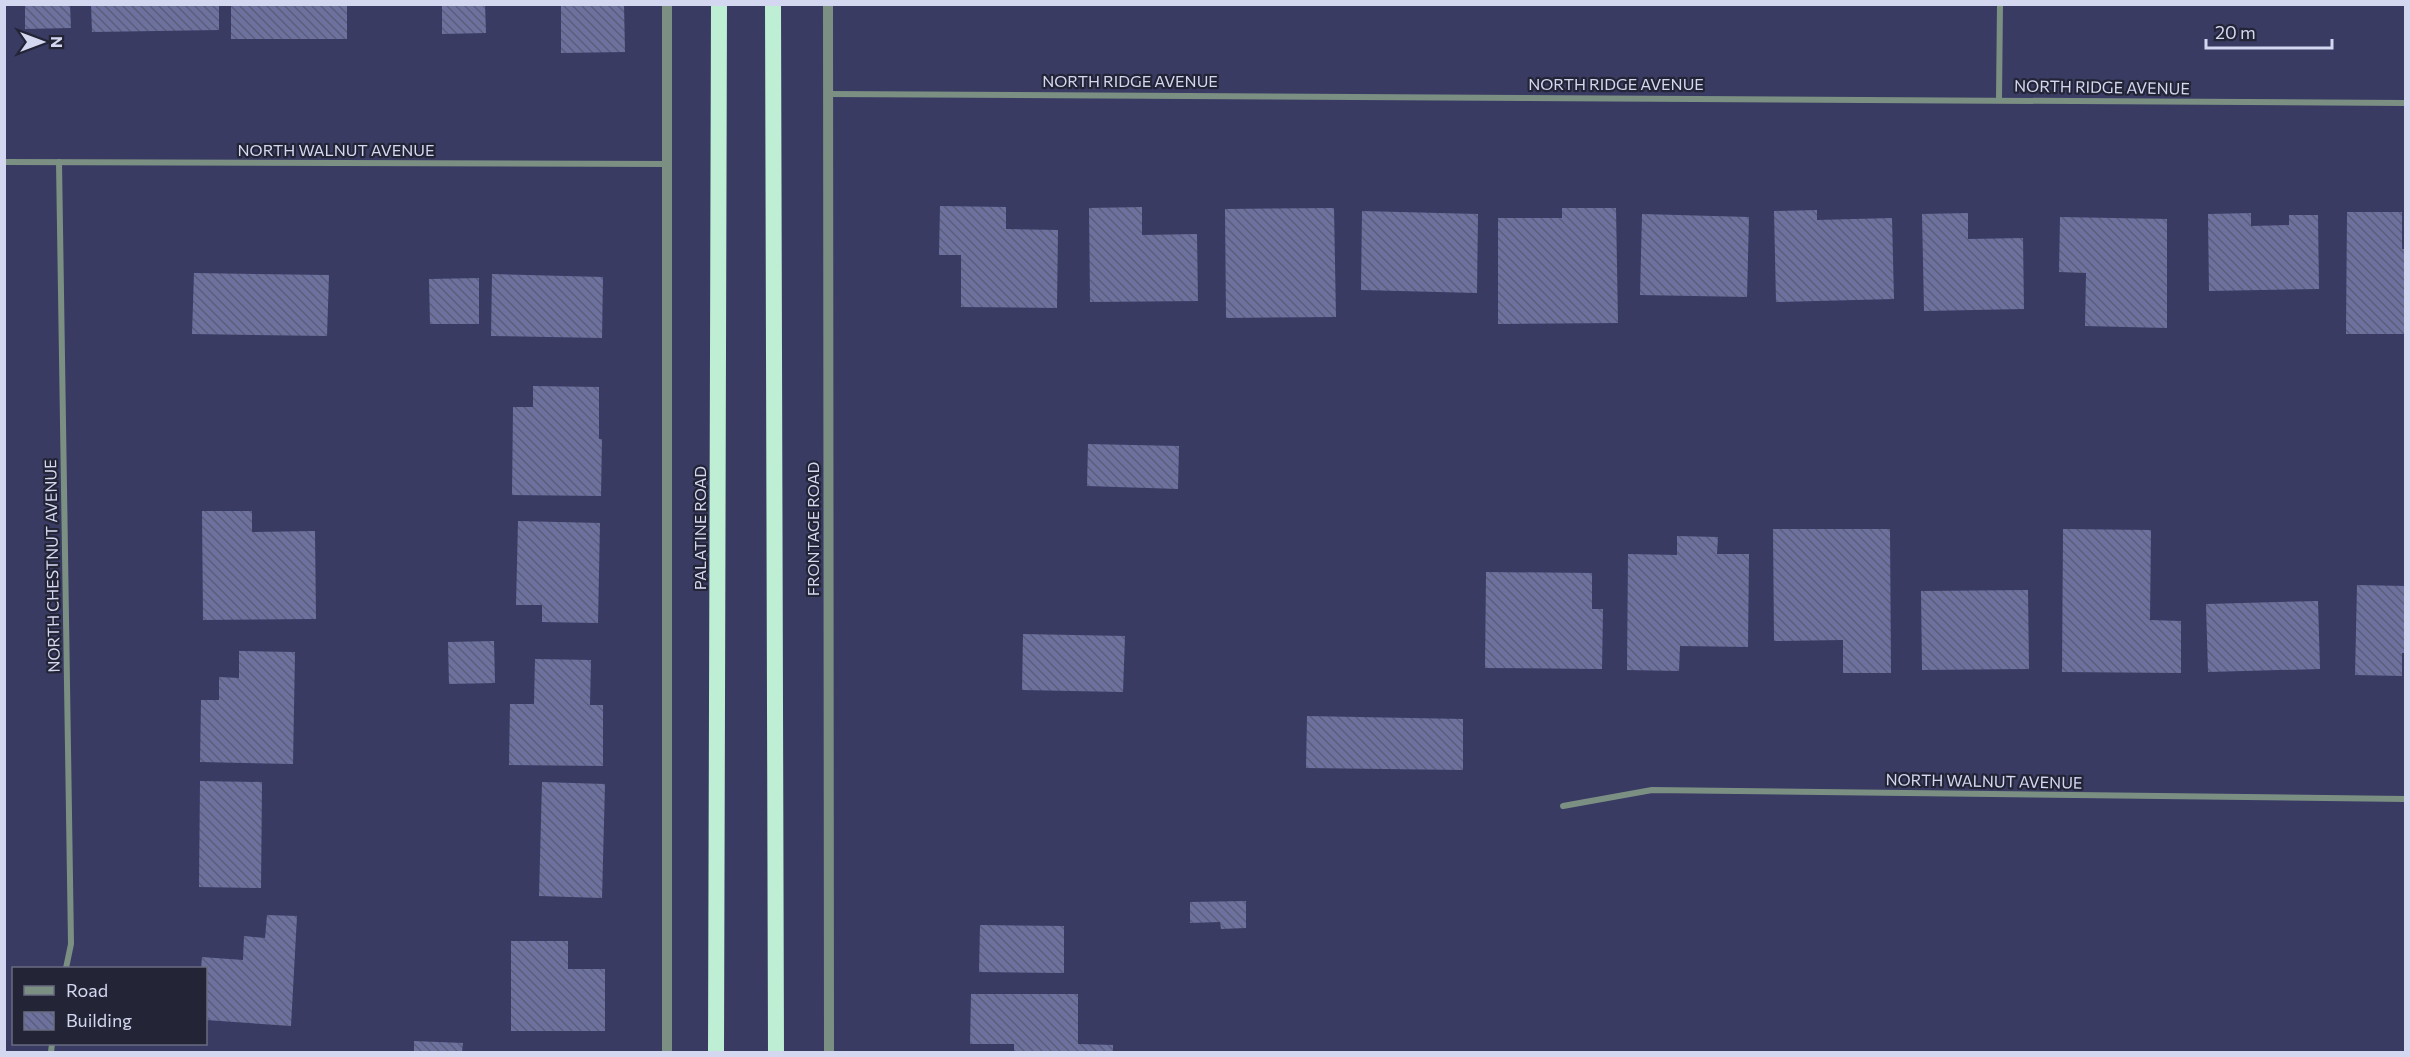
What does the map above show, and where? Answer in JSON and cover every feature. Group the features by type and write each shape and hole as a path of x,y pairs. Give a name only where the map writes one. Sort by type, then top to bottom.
{"highway":[{"name":"PALATINE ROAD","path":"716,1053 719,4"},
{"path":"773,4 776,1053"}],"street":[{"path":"667,4 667,1053"},
{"name":"FRONTAGE ROAD","path":"828,4 829,1053"},
{"path":"1999,99 2000,4"},
{"name":"NORTH RIDGE AVENUE","path":"827,94 2406,103"},
{"name":"NORTH WALNUT AVENUE","path":"4,162 668,164"},
{"name":"NORTH CHESTNUT AVENUE","path":"60,162 71,944 66,967"},
{"name":"NORTH WALNUT AVENUE","path":"1563,806 1652,790 2406,799"}],"building":[{"path":"25,4 70,4 71,28 25,29"},
{"path":"91,4 219,4 219,30 92,32"},
{"path":"231,4 347,4 347,39 231,39"},
{"path":"442,4 485,4 486,33 442,34"},
{"path":"561,4 624,4 625,52 561,53"},
{"path":"940,206 1006,207 1006,229 1058,230 1057,308 961,307 961,255 939,255"},
{"path":"1142,207 1142,235 1197,234 1198,301 1090,302 1089,208"},
{"path":"1334,208 1336,317 1226,318 1225,209"},
{"path":"1562,208 1616,208 1618,323 1498,324 1498,218 1562,218"},
{"path":"1817,210 1817,220 1892,218 1894,299 1776,302 1774,211"},
{"path":"1362,211 1478,214 1477,293 1361,290"},
{"path":"2347,212 2402,212 2402,249 2406,249 2406,334 2346,334"},
{"path":"1968,213 1968,239 2023,238 2024,309 1924,311 1922,214"},
{"path":"2251,213 2251,226 2289,225 2289,215 2318,215 2319,289 2209,291 2208,214"},
{"path":"1642,214 1749,217 1747,297 1640,295"},
{"path":"2060,217 2167,219 2167,328 2085,326 2086,273 2059,272"},
{"path":"194,273 329,275 327,336 192,334"},
{"path":"492,274 603,277 602,338 491,336"},
{"path":"479,278 479,324 430,324 429,279"},
{"path":"533,386 599,387 599,439 602,439 601,496 512,495 513,407 533,407"},
{"path":"1088,444 1179,446 1178,489 1087,486"},
{"path":"202,511 252,511 252,532 315,531 316,619 203,620"},
{"path":"518,521 600,523 598,623 542,622 542,605 516,605"},
{"path":"1773,529 1890,529 1891,673 1843,673 1843,640 1774,641"},
{"path":"2063,529 2151,530 2150,620 2181,621 2181,673 2062,672"},
{"path":"1677,536 1718,537 1717,554 1749,554 1748,647 1680,646 1679,671 1627,670 1628,554 1677,555"},
{"path":"1486,572 1592,573 1592,609 1603,609 1602,669 1485,668"},
{"path":"2357,585 2406,586 2406,653 2402,653 2402,676 2355,675"},
{"path":"2028,590 2029,669 1922,670 1921,591"},
{"path":"2318,601 2320,669 2208,672 2206,604"},
{"path":"1023,634 1125,636 1123,692 1022,690"},
{"path":"494,641 495,683 449,684 448,642"},
{"path":"239,651 295,652 293,764 200,762 201,700 219,700 219,677 239,678"},
{"path":"535,659 591,660 590,705 603,705 603,766 509,765 510,704 534,704"},
{"path":"1307,716 1463,719 1463,770 1306,768"},
{"path":"200,781 262,782 261,888 199,887"},
{"path":"542,782 605,784 602,898 539,896"},
{"path":"1246,901 1246,928 1221,929 1220,922 1190,923 1190,902"},
{"path":"267,915 297,916 291,1026 207,1020 207,967 201,967 202,957 243,960 244,936 265,938"},
{"path":"980,925 1064,926 1064,973 979,972"},
{"path":"511,941 568,941 568,969 605,969 605,1031 511,1031"},
{"path":"971,994 1078,994 1078,1044 1113,1045 1113,1052 1014,1052 1014,1044 970,1044"},
{"path":"414,1041 463,1043 462,1052 414,1052"}]}
